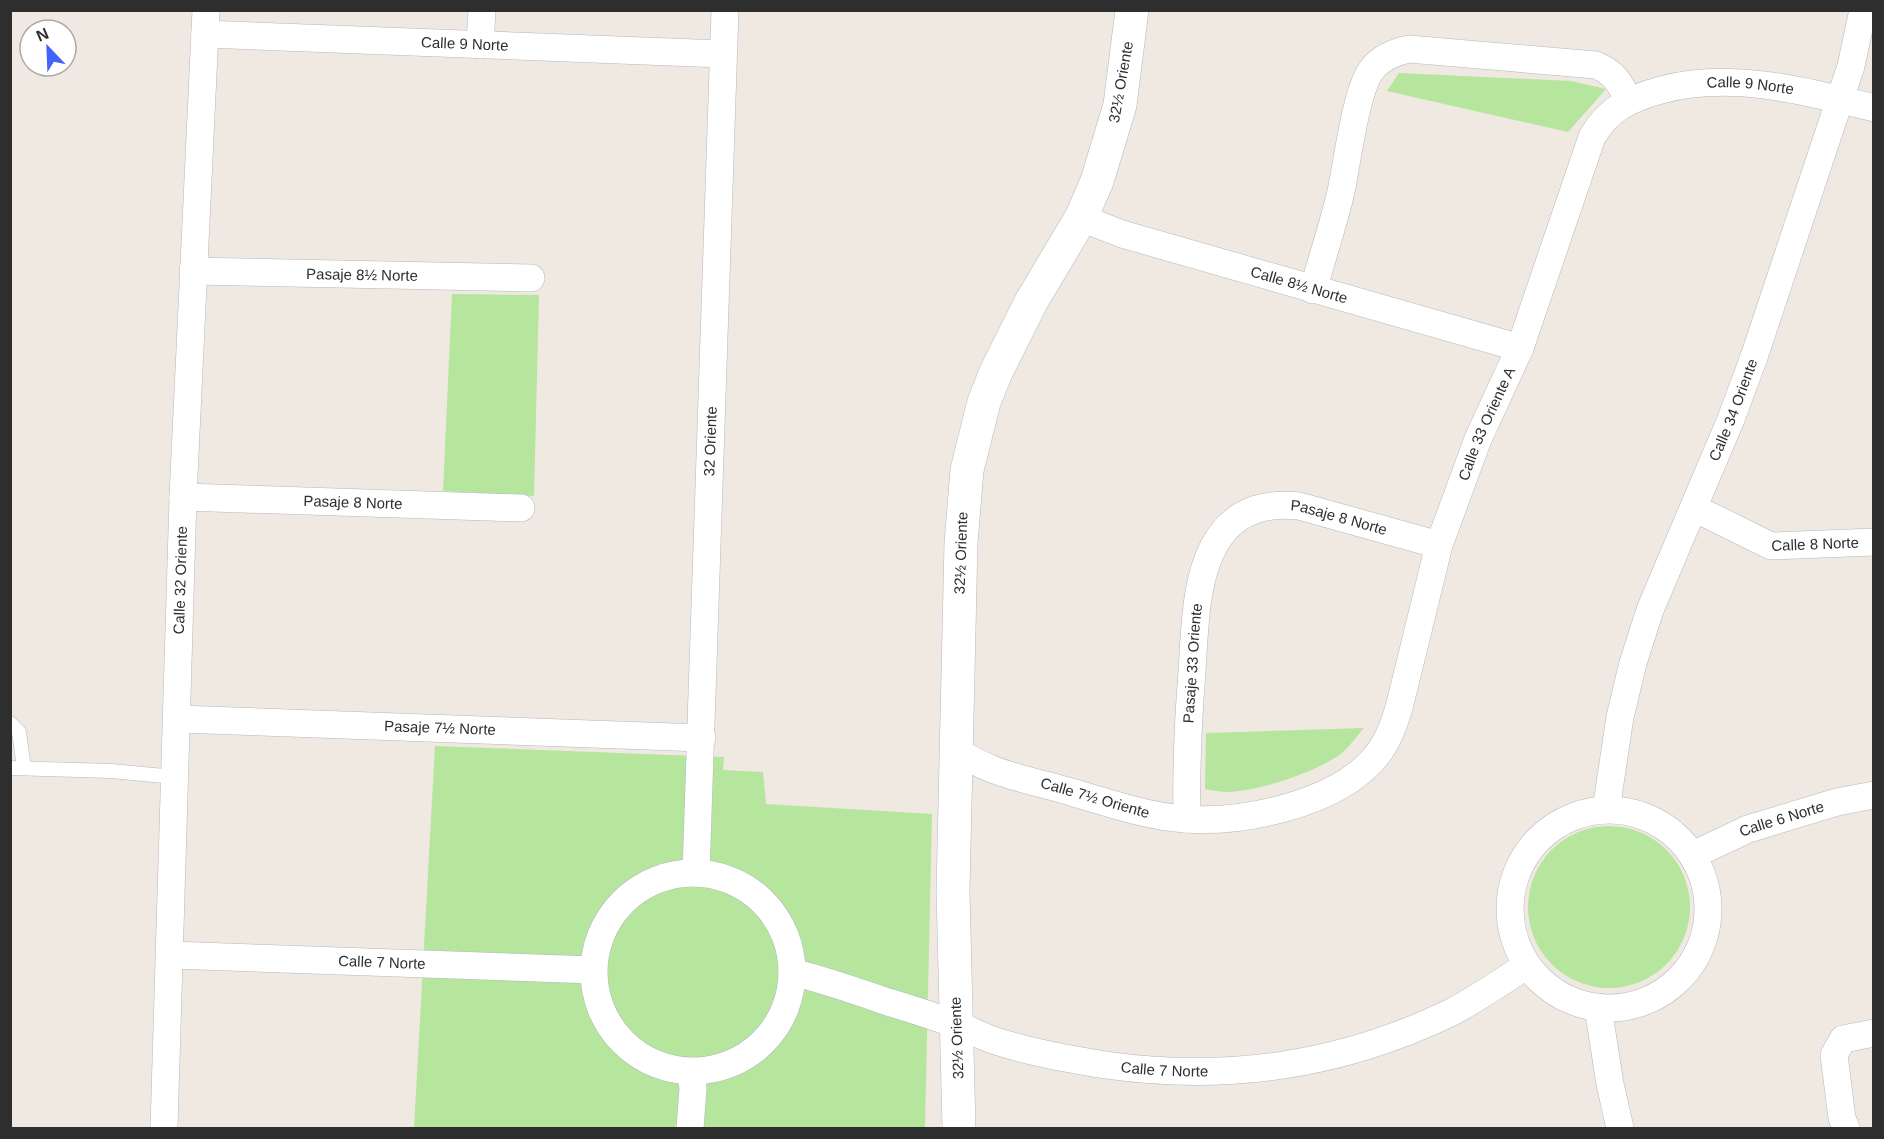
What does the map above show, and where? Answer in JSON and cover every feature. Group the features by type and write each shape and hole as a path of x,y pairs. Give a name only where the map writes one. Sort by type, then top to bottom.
{"street":[{"path":"480,45 482,10"},
{"name":"32 Oriente","path":"696,873 725,10"},
{"name":"32½ Oriente","path":"959,1128 953,891 963,506 968,470 984,402 1009,342 1030,302 1081,218 1100,172 1119,105 1132,10"},
{"name":"Calle 34 Oriente","path":"1606,810 1620,717 1633,663 1670,559 1694,508 1754,357 1851,66 1863,10"},
{"name":"Calle 9 Norte","path":"206,22 480,45 722,54"},
{"name":"Calle 32 Oriente","path":"164,1128 183,497 206,22"},
{"path":"1313,290 1339,198 1360,96 1366,78 1381,60 1409,49 1596,65 1610,71 1629,100"},
{"name":"Calle 9 Norte","path":"1629,100 1677,86 1702,82 1731,82 1767,86 1874,108"},
{"name":"Calle 33 Oriente A","path":"1371,761 1383,746 1393,727 1439,546 1478,439 1520,348 1592,137 1599,125 1615,109 1629,100"},
{"name":"Calle 8½ Norte","path":"1081,218 1122,234 1520,348"},
{"name":"Pasaje 8½ Norte","path":"193,271 531,278"},
{"name":"Pasaje 8 Norte","path":"183,497 521,508"},
{"name":"Pasaje 8 Norte","path":"1239,518 1262,507 1299,506 1439,546"},
{"name":"Calle 8 Norte","path":"1694,508 1771,546 1874,542"},
{"name":"Pasaje 33 Oriente","path":"1187,819 1190,698 1199,592 1216,542 1223,532 1239,518"},
{"name":"Pasaje 7½ Norte","path":"178,719 702,738"},
{"name":"Calle 7½ Oriente","path":"955,751 993,769 1128,810 1187,819 1253,816 1292,807 1336,787 1371,761"},
{"name":"Calle 6 Norte","path":"1693,855 1748,829 1838,802 1874,795"},
{"path":"1606,810 1626,812 1646,817 1664,826 1680,839 1693,855 1707,893 1708,912 1705,933 1688,969 1674,984 1638,1003 1619,1007 1598,1007 1558,994 1541,981 1527,965 1516,944 1511,921 1511,898 1516,875 1527,854 1542,837 1561,823 1583,814 1606,810"},
{"path":"696,873 715,875 734,881 765,903 785,935 792,972 790,995 782,1016 770,1035 754,1050 735,1062 714,1069 691,1072 669,1069 648,1061 629,1049 614,1033 602,1014 595,993 593,970 597,944 608,920 624,900 646,885 670,875 696,873"},
{"name":"Calle 7 Norte","path":"170,955 593,970"},
{"name":"Calle 7 Norte","path":"792,972 957,1024 1000,1043 1084,1062 1173,1072 1218,1072 1263,1069 1363,1048 1452,1012 1527,965"},
{"path":"1598,1007 1610,1084 1620,1128"},
{"path":"1846,1128 1842,1118 1834,1055 1843,1039 1874,1033"},
{"path":"690,1128 693,1089 691,1072"}],"lane":[{"path":"10,723 19,732 17,768 111,771 176,777"}],"green space":[{"path":"1399,73 1571,81 1606,89 1568,132 1387,91"},
{"path":"452,294 539,295 534,496 443,491"},
{"path":"1364,728 1342,753 1303,773 1241,791 1225,792 1205,789 1206,733"},
{"path":"435,746 724,757 723,770 763,772 766,804 932,814 925,1128 414,1128"},
{"path":"1609,826 1625,827 1640,832 1666,850 1684,876 1689,891 1689,923 1684,938 1666,964 1640,982 1625,987 1609,988 1593,987 1578,982 1552,964 1534,938 1529,923 1528,907 1529,891 1534,876 1552,850 1578,832 1593,827"}]}
